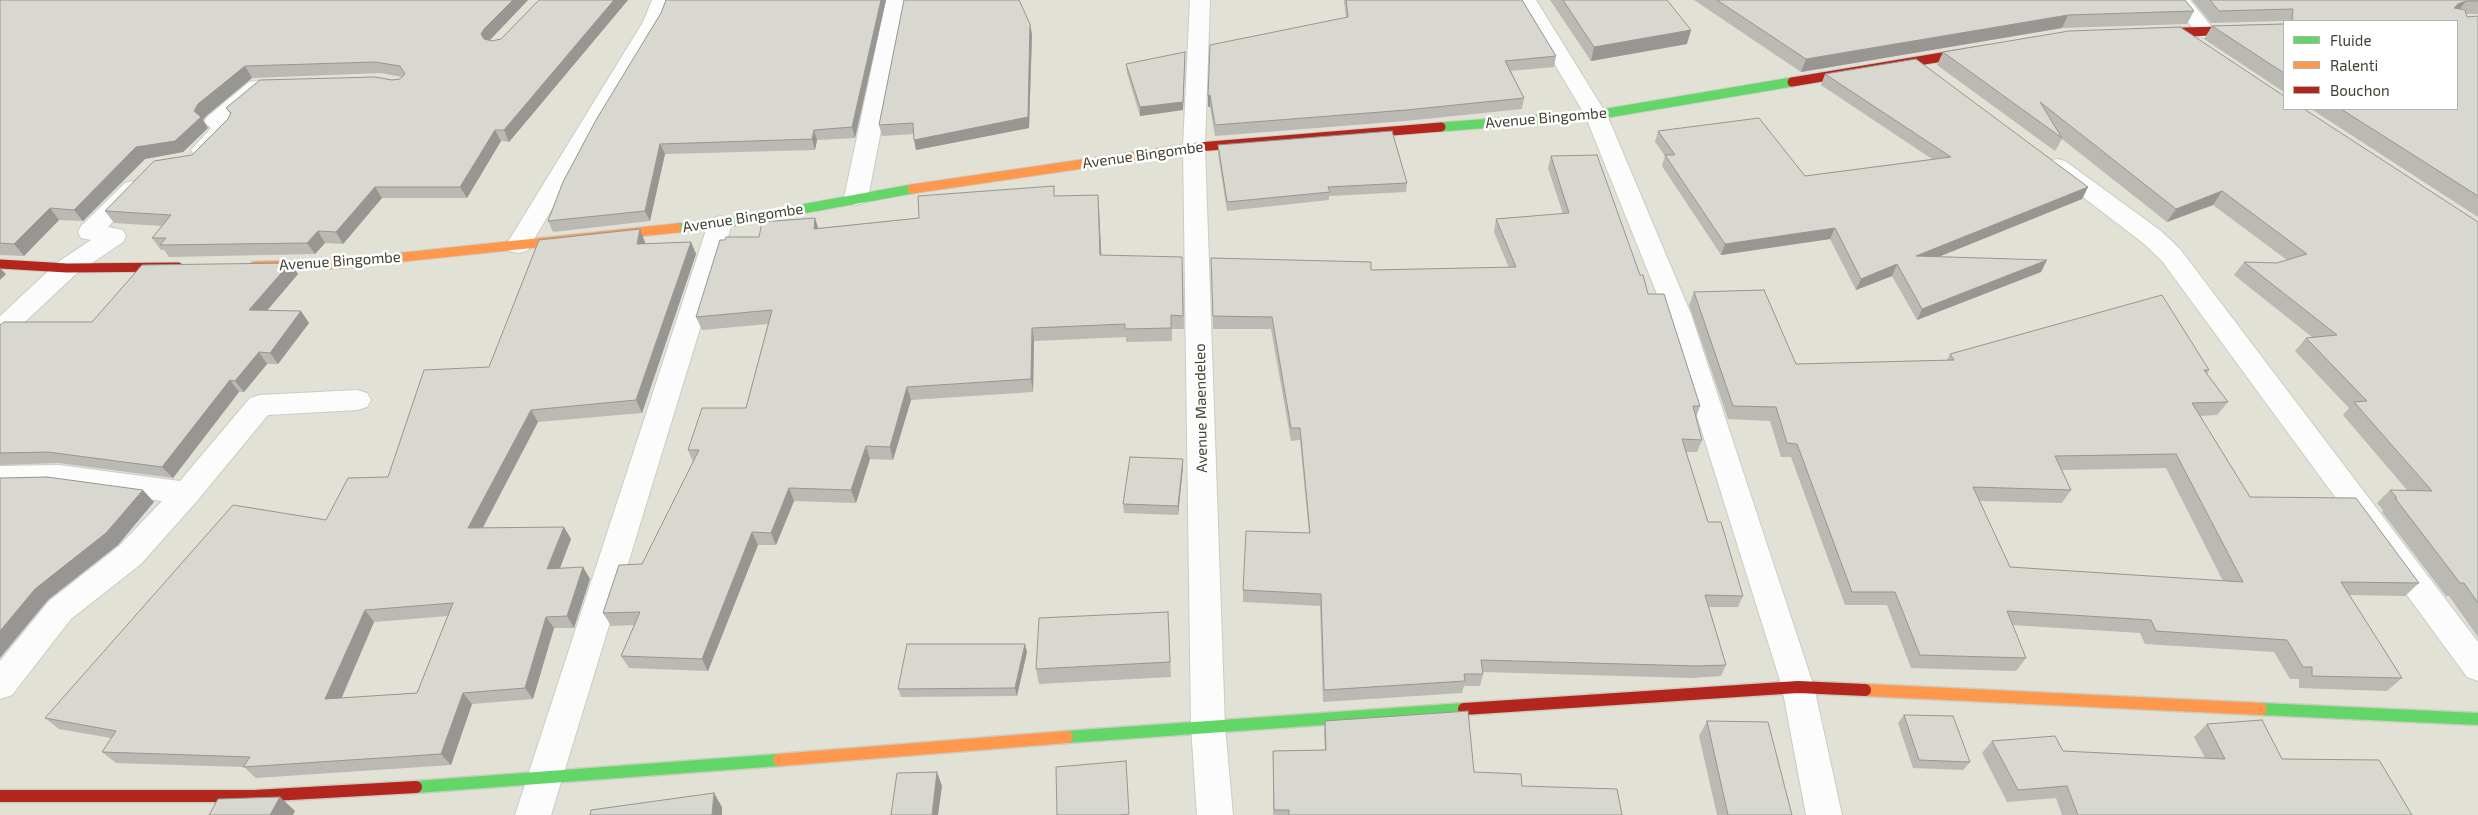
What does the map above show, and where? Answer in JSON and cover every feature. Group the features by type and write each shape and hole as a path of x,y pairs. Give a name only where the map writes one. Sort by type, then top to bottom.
{"street":[{"path":"518,245 653,22 662,0"},
{"path":"856,198 896,0"},
{"name":"Avenue Maendeleo","path":"1200,0 1194,147 1208,726 1215,815"},
{"path":"1526,0 1596,115 1678,314 1798,687 1824,815"},
{"path":"2180,0 2206,32"},
{"path":"2138,33 2283,29"},
{"path":"2176,32 2209,54"},
{"name":"Avenue Bingombe","path":"246,266 338,264 720,224 856,198 1194,147 1596,115 1992,48"},
{"path":"1917,62 1941,80"},
{"path":"182,161 191,160 226,125 215,122 261,84 279,84"},
{"path":"2035,150 2152,237 2171,255 2478,667"},
{"path":"0,331 67,268 114,236 90,232 148,172"},
{"path":"533,815 546,779 720,224"},
{"path":"0,264 67,268 187,267"},
{"path":"0,685 60,610 130,555 187,493 260,405 357,400"},
{"path":"0,477 58,476 187,493"},
{"path":"0,796 254,796 546,779 1208,726 1798,687 2478,719"}],"shaded area":[{"path":"0,0 2478,0 2478,815 0,815"}],"building":[{"path":"0,0 513,0 481,34 484,39 492,41 501,39 539,0 614,0 504,130 495,130 460,187 375,187 336,232 318,231 307,243 160,245 166,238 152,238 171,215 105,211 154,161 192,155 228,119 231,113 226,108 260,80 375,77 392,80 400,79 405,74 400,66 375,62 245,66 198,104 194,111 201,117 175,141 136,147 74,210 50,208 14,244 0,243"},
{"path":"666,0 881,0 852,127 814,130 812,139 660,144 645,211 548,221 563,182 596,120 661,13"},
{"path":"904,0 1019,0 1030,24 1028,117 914,140 913,123 879,125"},
{"path":"1346,0 1522,0 1556,56 1505,61 1524,98 1406,110 1215,125 1210,95 1208,96 1210,45 1348,17"},
{"path":"1563,0 1667,0 1691,30 1594,47"},
{"path":"1717,0 2185,0 2194,11 2068,15 1806,59"},
{"path":"2210,0 2478,0 2466,1 2454,8 2465,10 2467,17 2478,16 2478,196 2343,110 2458,110 2458,20 2292,20 2293,9 2219,11"},
{"path":"2283,24 2283,72 2212,26"},
{"path":"2180,27 2283,95 2283,110 2306,110 2478,222 2478,603 2464,583 2460,583 2390,490 2432,491 2354,402 2367,401 2306,338 2337,335 2244,262 2277,263 2307,254 2222,191 2176,209 2040,102 2062,138 1943,52 2069,31"},
{"path":"1185,52 1183,102 1140,107 1126,64"},
{"path":"1916,59 2088,187 1916,256 2047,260 1922,309 1897,264 1861,279 1835,228 1725,244 1665,155 1675,155 1658,131 1759,118 1805,176 1951,157 1825,74"},
{"path":"1392,131 1407,183 1328,187 1330,192 1227,202 1218,145"},
{"path":"1597,155 1640,275 1643,275 1648,294 1664,294 1700,406 1693,406 1702,440 1682,439 1708,522 1721,522 1743,596 1705,595 1726,665 1697,666 1481,660 1483,674 1464,674 1465,681 1324,690 1321,594 1243,590 1246,531 1310,533 1300,428 1291,428 1272,317 1213,316 1211,258 1371,262 1371,270 1516,267 1496,219 1569,213 1551,156"},
{"path":"1054,186 1054,196 1098,195 1100,255 1182,257 1183,316 1171,315 1171,328 1125,329 1125,324 1032,328 1031,379 907,387 890,447 866,446 851,490 789,488 771,533 752,532 702,659 621,656 640,612 603,613 619,565 642,564 699,450 688,450 702,408 746,408 772,310 696,317 720,240 725,240 726,237 759,237 762,222 815,218 814,229 919,218 918,196"},
{"path":"640,229 637,244 691,242 636,400 531,410 468,528 564,527 547,569 583,567 567,616 546,617 525,688 463,693 441,754 243,767 250,757 102,752 116,731 45,718 233,505 326,520 348,478 388,477 424,370 489,367 539,240","holes":["453,603 417,693 325,699 365,610"]},
{"path":"290,263 249,310 301,311 270,353 259,352 235,381 230,380 162,467 48,452 0,453 0,325 4,322 92,322 142,265"},
{"path":"1764,290 1796,364 1954,360 1950,354 2162,295 2209,370 2204,370 2228,402 2192,403 2250,497 2356,498 2419,583 2341,582 2402,678 2312,676 2312,667 2303,667 2287,640 2156,631 2151,620 2007,611 2026,658 1920,655 1895,592 1852,592 1797,444 1787,443 1776,407 1733,406 1694,292","holes":["2176,454 2243,582 2010,567 1973,487 2071,490 2055,456"]},
{"path":"1130,457 1183,459 1178,506 1123,504"},
{"path":"47,477 143,490 106,533 35,589 0,631 0,478"},
{"path":"1168,612 1170,662 1036,669 1039,618"},
{"path":"907,644 1025,644 1015,688 898,689"},
{"path":"1468,711 1474,772 1521,774 1522,786 1617,789 1622,815 1289,815 1289,810 1274,810 1273,751 1326,750 1325,721"},
{"path":"1904,715 1953,716 1970,762 1919,760"},
{"path":"2262,720 2282,759 2379,760 2412,815 2078,815 2067,786 2018,790 1992,741 2055,736 2063,751 2225,759 2207,724"},
{"path":"1707,721 1768,722 1792,815 1728,815"},
{"path":"1126,761 1129,814 1057,815 1056,767"},
{"path":"937,772 932,815 891,815 897,773"},
{"path":"714,793 712,815 590,815 591,810"},
{"path":"280,797 270,815 209,815 218,799"}],"traffic: fast":[{"path":"1441,127 1596,115 1792,82"},
{"path":"677,228 720,224 912,189"},
{"path":"1067,737 1464,709"},
{"path":"2261,709 2478,719"},
{"path":"416,787 546,779 779,760"}],"traffic: slow":[{"path":"912,189 1198,147"},
{"path":"254,266 338,264 677,228"},
{"path":"1865,690 2261,709"},
{"path":"779,760 1067,737"}],"traffic: jam":[{"path":"2150,33 2283,29"},
{"path":"1792,82 1978,51"},
{"path":"1198,147 1441,127"},
{"path":"0,264 67,268 178,267"},
{"path":"1464,709 1798,687 1865,690"},
{"path":"0,796 254,796 416,787"}]}
